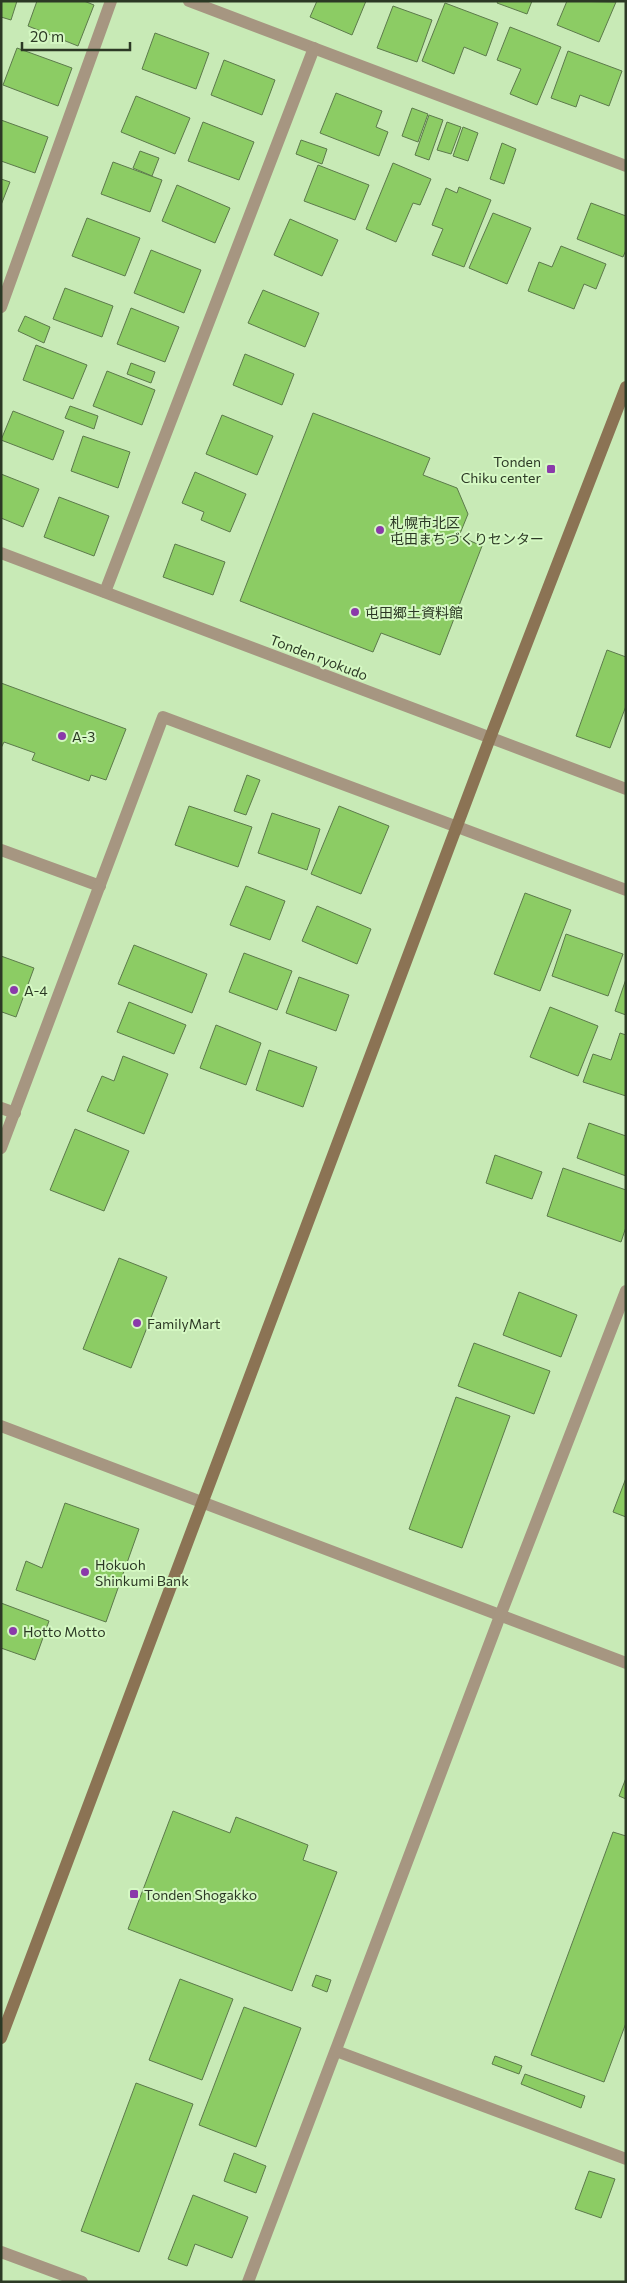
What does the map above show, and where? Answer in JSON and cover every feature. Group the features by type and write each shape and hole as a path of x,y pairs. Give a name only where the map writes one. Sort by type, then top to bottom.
{"street":[{"path":"1,307 110,1"},
{"path":"188,1 626,166"},
{"path":"105,592 314,48"},
{"path":"1,2038 490,738 626,387"},
{"name":"Tonden ryokudo","path":"1,553 626,789"},
{"path":"1,1148 163,717 626,890"},
{"path":"1,850 100,886"},
{"path":"1,1108 15,1113"},
{"path":"248,2282 500,1616 626,1291"},
{"path":"1,1426 626,1663"},
{"path":"336,2051 626,2159"},
{"path":"1,2252 82,2282"}],"building":[{"path":"1,1 17,1 11,20 1,17"},
{"path":"37,1 84,1 94,5 78,46 28,26"},
{"path":"317,1 366,1 352,35 310,17"},
{"path":"498,1 532,1 527,14 497,3"},
{"path":"567,1 616,2 599,42 557,25"},
{"path":"445,3 498,23 486,56 464,47 454,74 422,61"},
{"path":"393,6 432,20 417,62 377,48"},
{"path":"510,27 561,47 537,105 510,94 521,69 497,60"},
{"path":"155,33 209,53 196,89 142,69"},
{"path":"17,48 72,68 58,106 3,85"},
{"path":"568,51 622,71 609,106 580,95 576,107 551,98"},
{"path":"224,60 275,80 262,115 211,95"},
{"path":"336,93 382,111 376,127 388,132 379,156 320,133"},
{"path":"136,96 190,118 175,154 121,132"},
{"path":"412,108 428,114 418,142 402,136"},
{"path":"429,115 443,120 429,160 415,155"},
{"path":"1,120 48,137 35,173 1,161"},
{"path":"203,122 254,142 239,180 188,161"},
{"path":"447,122 461,127 451,154 437,150"},
{"path":"463,127 478,133 468,161 453,156"},
{"path":"301,140 327,149 322,164 296,154"},
{"path":"502,143 516,149 504,184 490,179"},
{"path":"140,151 159,158 152,176 133,168"},
{"path":"113,162 162,180 150,212 101,194"},
{"path":"393,163 431,179 420,205 413,203 396,242 366,229"},
{"path":"318,165 369,185 355,220 304,201"},
{"path":"1,179 10,182 1,205"},
{"path":"177,185 230,208 215,243 162,221"},
{"path":"459,187 491,200 464,267 432,255 443,229 432,225 446,188 457,193"},
{"path":"591,203 626,216 626,250 623,257 577,239"},
{"path":"493,213 531,228 507,284 469,268"},
{"path":"87,218 140,238 125,276 72,256"},
{"path":"290,219 338,240 322,276 274,255"},
{"path":"561,246 606,264 596,289 584,284 574,309 528,291 539,262 552,267"},
{"path":"151,250 201,270 184,313 134,293"},
{"path":"65,288 113,306 102,337 53,319"},
{"path":"263,290 319,313 305,347 248,323"},
{"path":"131,308 179,327 165,362 117,344"},
{"path":"25,316 50,327 44,343 18,331"},
{"path":"36,345 87,365 73,399 23,380"},
{"path":"245,354 294,374 282,405 233,385"},
{"path":"131,363 155,372 151,383 127,374"},
{"path":"107,371 155,390 142,425 93,406"},
{"path":"70,406 98,416 94,429 65,418"},
{"path":"13,411 64,431 53,460 1,440"},
{"path":"313,413 430,458 423,475 457,488 468,514 459,536 482,546 440,655 381,633 373,652 240,601"},
{"path":"222,415 273,436 257,475 206,454"},
{"path":"83,436 130,452 118,488 71,471"},
{"path":"195,472 246,494 230,532 201,520 204,512 182,503"},
{"path":"1,474 39,489 23,527 1,518"},
{"path":"59,497 109,516 94,556 44,537"},
{"path":"175,544 225,562 213,595 163,577"},
{"path":"607,650 626,657 626,706 610,748 576,736"},
{"name":"A-3","path":"1,683 126,729 106,780 91,775 89,781 32,760 35,753 4,742 1,748"},
{"path":"247,775 260,780 246,815 234,811"},
{"path":"189,806 252,827 238,867 175,845"},
{"path":"339,806 389,826 361,894 311,874"},
{"path":"272,813 320,829 307,870 258,853"},
{"path":"246,886 285,901 270,940 230,925"},
{"path":"525,893 571,910 540,991 494,974"},
{"path":"317,906 371,929 357,964 302,941"},
{"path":"566,934 623,954 608,996 552,976"},
{"path":"134,945 207,974 192,1013 118,984"},
{"path":"244,953 292,971 277,1010 229,992"},
{"name":"A-4","path":"1,956 34,968 16,1017 2,1012 1,1014"},
{"path":"299,977 349,995 336,1031 286,1013"},
{"path":"626,979 626,1015 615,1011"},
{"path":"129,1002 186,1025 174,1054 117,1032"},
{"path":"550,1007 598,1026 578,1076 530,1057"},
{"path":"216,1025 261,1043 246,1085 200,1068"},
{"path":"620,1033 626,1035 626,1096 583,1082 593,1054 611,1060"},
{"path":"269,1050 317,1067 303,1107 256,1090"},
{"path":"123,1056 168,1074 144,1134 87,1111 102,1076 114,1081"},
{"path":"589,1123 626,1136 626,1176 577,1158"},
{"path":"75,1129 129,1151 104,1211 50,1190"},
{"path":"495,1155 542,1172 532,1199 486,1183"},
{"path":"563,1168 626,1190 626,1227 621,1242 547,1216"},
{"path":"119,1258 167,1277 131,1368 83,1349"},
{"path":"519,1292 577,1315 561,1357 503,1335"},
{"path":"474,1343 550,1371 534,1414 458,1386"},
{"path":"456,1397 510,1416 462,1548 409,1529"},
{"path":"626,1478 626,1517 613,1512"},
{"path":"65,1503 139,1529 106,1622 16,1590 26,1561 42,1568"},
{"path":"1,1603 49,1621 35,1660 1,1648"},
{"path":"626,1778 626,1799 619,1796"},
{"path":"173,1811 230,1833 236,1817 308,1845 303,1860 337,1872 292,1991 128,1929"},
{"path":"613,1832 626,1836 626,2023 604,2082 531,2055"},
{"path":"316,1975 331,1980 327,1992 312,1986"},
{"path":"180,1979 233,1999 202,2080 149,2060"},
{"path":"244,2007 301,2028 256,2147 199,2125"},
{"path":"495,2056 522,2066 519,2074 492,2064"},
{"path":"525,2074 585,2096 581,2108 521,2084"},
{"path":"136,2083 193,2104 139,2252 81,2231"},
{"path":"234,2153 266,2166 256,2193 224,2181"},
{"path":"589,2171 615,2179 601,2218 575,2209"},
{"path":"193,2195 248,2217 232,2258 195,2244 187,2266 168,2259"}],"place":[{"name":"Tonden Chiku center","path":"551,469"},
{"name":"札幌市北区 屯田まちづくりセンター","path":"380,530"},
{"name":"屯田郷土資料館","path":"355,612"},
{"name":"A-3","path":"62,736"},
{"name":"A-4","path":"14,990"},
{"name":"FamilyMart","path":"137,1323"},
{"name":"Hokuoh Shinkumi Bank","path":"85,1572"},
{"name":"Hotto Motto","path":"13,1631"},
{"name":"Tonden Shogakko","path":"134,1894"}]}
